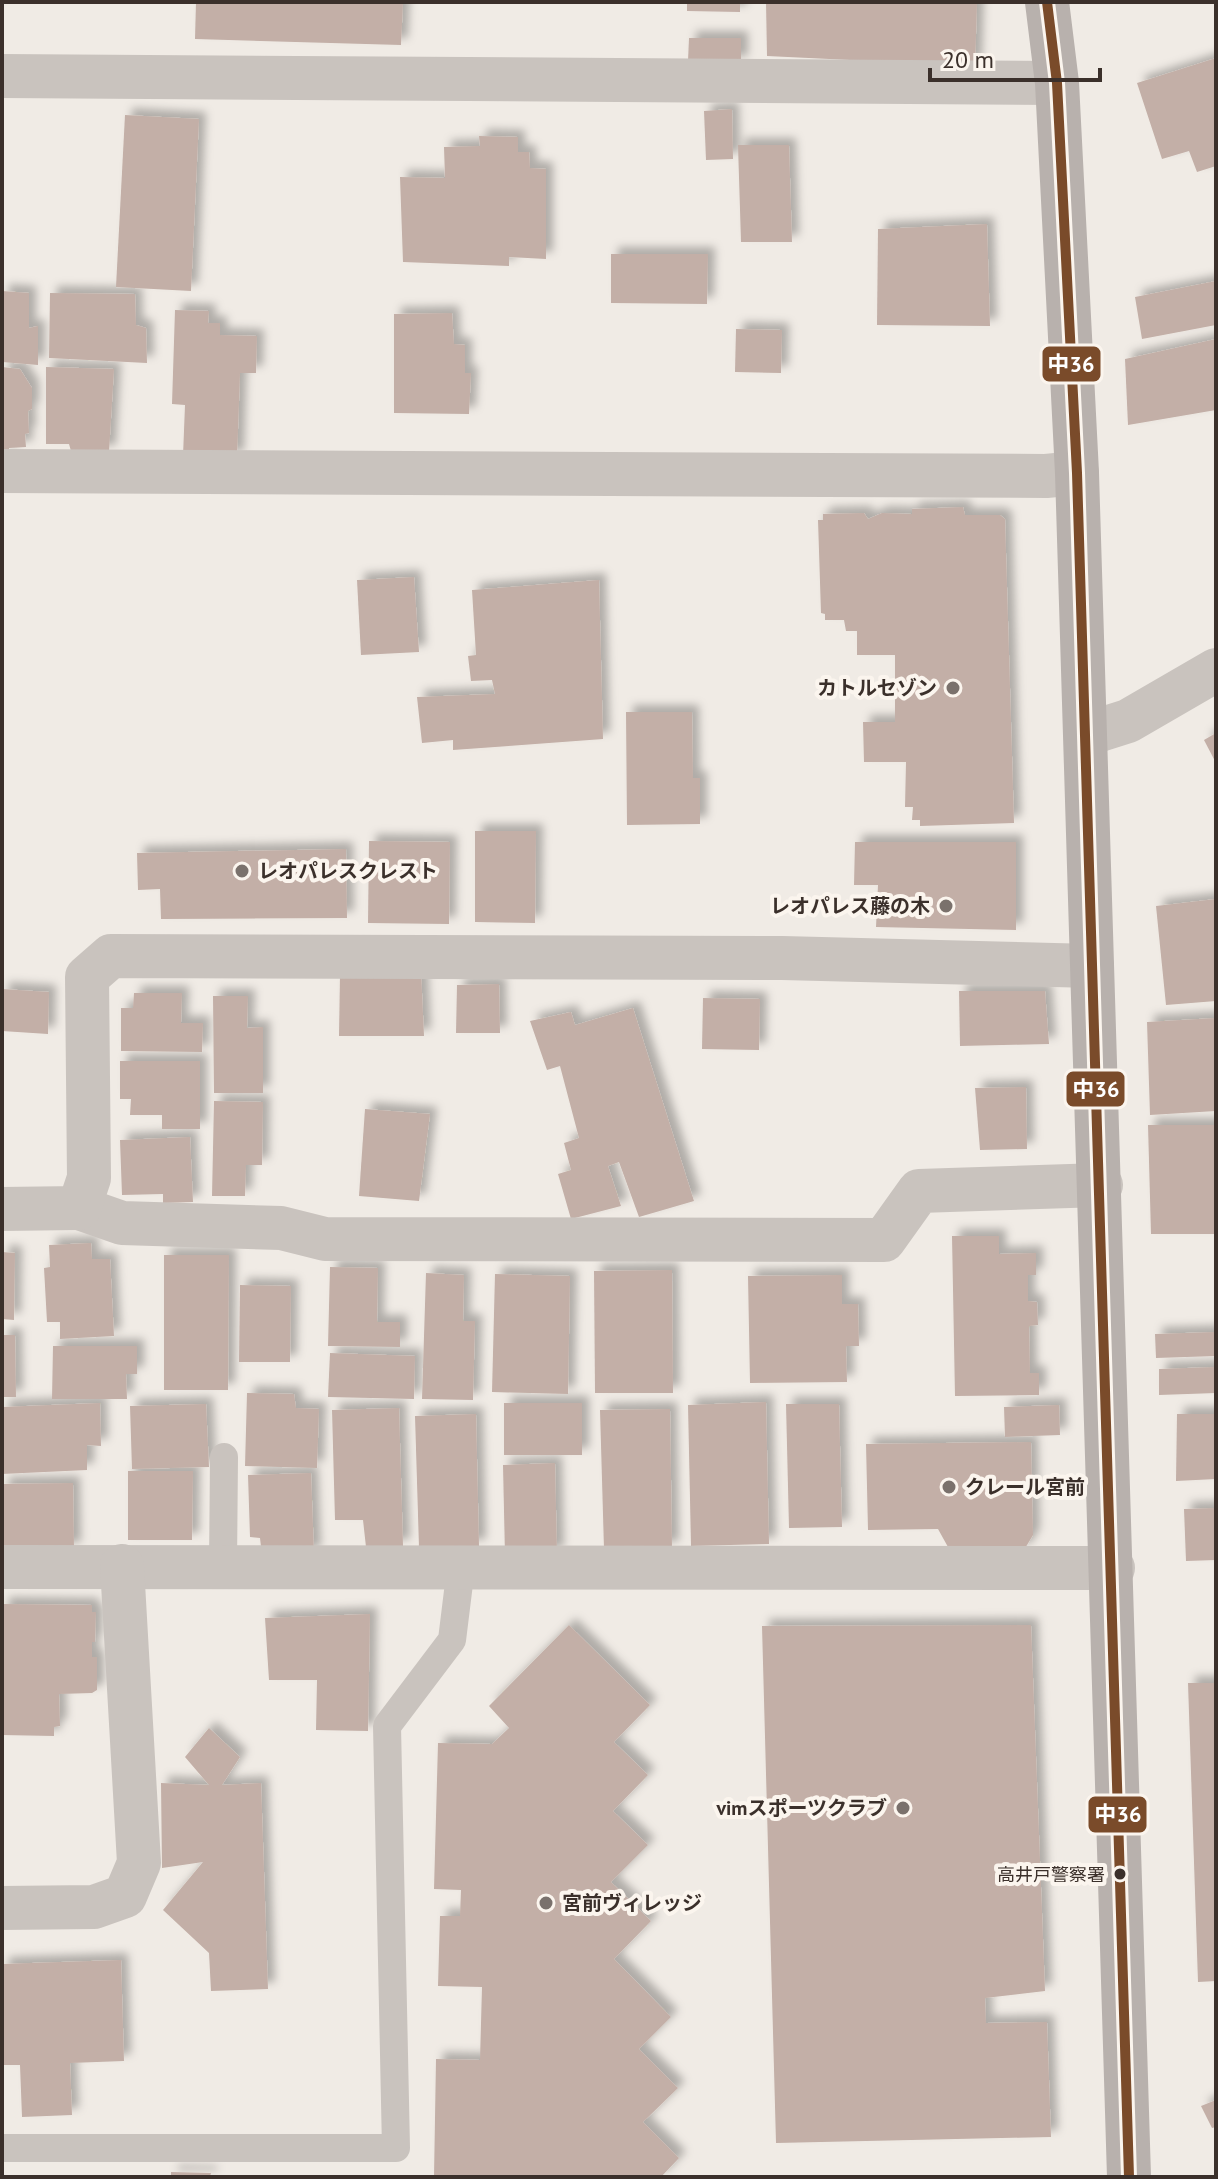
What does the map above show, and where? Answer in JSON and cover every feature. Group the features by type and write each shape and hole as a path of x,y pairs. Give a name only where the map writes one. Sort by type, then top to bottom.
{"main road":[{"path":"1047,2 1057,83 1087,734 1129,2177"}],"street":[{"path":"2,76 1057,83"},
{"path":"2,471 1015,476 1077,473"},
{"path":"1087,734 1128,721 1216,670"},
{"path":"79,1208 89,1178 87,977 111,956 766,958 1092,966"},
{"path":"2,1209 79,1208 122,1223 281,1228 325,1239 884,1240 919,1191 1101,1185"},
{"path":"2,1908 94,1907 125,1896 139,1863 122,1566"},
{"path":"2,1567 1113,1568"}],"lane":[{"path":"223,1566 224,1457"},
{"path":"2,2148 396,2148 387,1726 452,1640 461,1567"}],"building":[{"path":"196,2 403,2 401,45 195,39"},
{"path":"687,2 740,2 740,12 687,11"},
{"path":"766,2 977,2 975,66 767,56"},
{"path":"689,38 741,38 741,63 688,61"},
{"path":"1216,58 1216,166 1197,172 1189,151 1162,159 1137,83"},
{"path":"732,109 733,159 706,160 704,111"},
{"path":"125,115 199,119 191,291 116,287"},
{"path":"479,136 518,137 518,152 529,152 530,168 546,169 546,259 509,257 509,266 403,262 400,177 445,178 444,147 480,146"},
{"path":"738,145 789,145 792,242 741,242"},
{"path":"987,224 990,326 877,325 878,229"},
{"path":"611,254 708,254 707,304 611,303"},
{"path":"1216,281 1216,325 1142,339 1135,297"},
{"path":"2,291 29,293 29,328 38,326 38,365 2,362"},
{"path":"50,293 135,294 136,325 146,328 147,363 49,358"},
{"path":"175,310 209,311 208,323 220,323 220,335 257,336 256,373 240,373 237,458 183,456 185,405 172,404"},
{"path":"452,313 454,344 465,345 465,373 471,373 469,414 394,413 394,314"},
{"path":"736,329 782,330 781,373 735,372"},
{"path":"1216,339 1216,410 1128,425 1125,359"},
{"path":"2,367 20,369 32,388 26,447 9,448 10,454 2,453"},
{"path":"46,367 114,369 109,452 71,451 69,444 46,444"},
{"name":"カトルセゾン","path":"963,507 965,515 1000,515 1005,519 1014,823 920,826 920,820 912,820 913,807 905,807 906,762 864,762 863,722 895,722 895,655 857,655 857,631 846,631 844,620 825,620 825,614 821,613 818,520 823,520 823,514 864,513 868,519 882,513 912,514 912,509"},
{"path":"414,577 419,652 361,655 357,580"},
{"path":"599,580 603,739 453,750 453,740 422,743 417,697 495,694 492,680 471,681 468,656 476,655 472,590"},
{"path":"626,712 692,712 693,778 700,778 700,824 627,825"},
{"path":"1216,733 1216,763 1204,740"},
{"path":"475,831 536,831 535,923 475,922"},
{"path":"369,841 450,842 449,924 368,923"},
{"name":"レオパレス藤の木","path":"855,842 1016,842 1016,930 876,927 878,885 854,885"},
{"name":"レオパレスクレスト","path":"346,849 347,918 161,919 160,889 138,890 137,853"},
{"path":"1216,899 1216,1001 1166,1005 1156,906"},
{"path":"421,972 424,1036 339,1036 340,975"},
{"path":"499,984 500,1033 456,1033 457,985"},
{"path":"2,989 49,992 48,1034 2,1031"},
{"path":"959,991 1045,991 1049,1044 960,1046"},
{"path":"134,993 182,993 181,1023 203,1023 202,1052 121,1051 121,1008 133,1008"},
{"path":"213,996 248,996 247,1028 263,1027 263,1093 214,1093"},
{"path":"703,998 760,999 759,1050 702,1049"},
{"path":"633,1008 694,1201 639,1217 619,1162 608,1166 621,1206 571,1219 558,1174 571,1170 564,1143 579,1138 560,1066 547,1070 530,1021 571,1012 575,1025"},
{"path":"1216,1018 1216,1111 1150,1115 1147,1022"},
{"path":"120,1061 200,1061 200,1129 162,1129 162,1115 130,1115 131,1099 120,1099"},
{"path":"1026,1087 1027,1149 980,1150 975,1088"},
{"path":"214,1101 263,1102 262,1165 246,1165 245,1196 212,1196"},
{"path":"365,1109 430,1114 419,1201 359,1196"},
{"path":"1148,1125 1216,1125 1216,1234 1151,1234"},
{"path":"190,1137 193,1202 163,1203 163,1194 122,1195 120,1140"},
{"path":"952,1236 999,1236 999,1254 1036,1253 1036,1275 1028,1275 1028,1301 1037,1302 1038,1325 1029,1326 1030,1373 1039,1373 1039,1395 955,1396"},
{"path":"91,1243 92,1259 110,1259 114,1336 60,1339 60,1322 47,1322 44,1268 50,1267 49,1245"},
{"path":"2,1252 15,1253 14,1320 2,1319"},
{"path":"164,1255 229,1255 228,1390 164,1390"},
{"path":"330,1267 378,1268 377,1322 400,1322 400,1347 328,1346"},
{"path":"672,1270 673,1393 595,1393 594,1271"},
{"path":"426,1273 464,1275 463,1321 475,1321 473,1400 422,1399"},
{"path":"495,1274 570,1276 568,1394 492,1392"},
{"path":"842,1275 842,1304 858,1304 859,1346 846,1346 847,1382 750,1383 748,1276"},
{"path":"240,1285 291,1286 290,1362 239,1362"},
{"path":"1216,1332 1216,1356 1156,1358 1155,1334"},
{"path":"2,1335 15,1335 16,1397 2,1397"},
{"path":"53,1346 137,1346 137,1374 126,1374 127,1399 52,1399"},
{"path":"330,1353 415,1356 414,1399 328,1397"},
{"path":"1216,1367 1216,1393 1159,1395 1159,1369"},
{"path":"247,1393 294,1394 296,1408 319,1409 317,1468 245,1466"},
{"path":"766,1402 769,1544 691,1546 688,1405"},
{"path":"100,1403 101,1446 87,1445 87,1470 2,1474 2,1407"},
{"path":"504,1403 582,1403 582,1455 504,1455"},
{"path":"206,1404 209,1467 132,1469 130,1406"},
{"path":"786,1404 839,1404 842,1527 789,1528"},
{"path":"1059,1405 1060,1435 1005,1437 1004,1407"},
{"path":"399,1408 403,1546 366,1547 363,1520 335,1520 332,1410"},
{"path":"670,1409 672,1548 604,1549 600,1410"},
{"path":"476,1414 479,1546 419,1548 415,1416"},
{"path":"1177,1414 1216,1414 1216,1479 1176,1481"},
{"name":"クレール宮前","path":"1031,1442 1033,1535 1024,1550 948,1547 938,1529 868,1530 866,1444"},
{"path":"555,1463 557,1554 505,1556 503,1465"},
{"path":"128,1471 193,1471 192,1540 128,1540"},
{"path":"311,1473 314,1554 262,1555 260,1538 250,1537 248,1475"},
{"path":"73,1483 74,1549 2,1549 2,1484"},
{"path":"1216,1508 1216,1560 1186,1561 1184,1509"},
{"path":"2,1604 92,1605 92,1612 96,1612 92,1657 97,1657 97,1690 92,1693 59,1694 60,1726 54,1727 54,1736 2,1735"},
{"path":"370,1614 368,1731 316,1730 317,1680 269,1680 265,1618"},
{"name":"宮前ヴィレッジ","path":"569,1625 650,1705 614,1742 648,1775 613,1811 648,1845 611,1882 651,1921 614,1959 671,2017 639,2049 678,2088 643,2122 679,2158 661,2177 434,2177 436,2059 480,2060 482,1987 438,1986 440,1916 460,1916 461,1890 434,1889 438,1743 492,1744 509,1728 489,1706"},
{"name":"vimスポーツクラブ","path":"1031,1625 1045,1991 985,1998 986,2023 1047,2022 1051,2137 776,2143 762,1626"},
{"path":"1188,1683 1216,1683 1216,1981 1198,1982"},
{"path":"209,1728 240,1757 222,1785 261,1783 268,1989 211,1991 209,1953 163,1910 203,1862 162,1868 161,1783 209,1785 185,1757"},
{"path":"121,1960 124,2061 70,2063 72,2115 22,2117 20,2065 2,2065 2,1964"},
{"path":"1216,2100 1216,2127 1212,2128 1201,2106"},
{"path":"171,2172 211,2173 210,2177 171,2177"}],"transit line":[{"name":"中36","path":"1047,2 1057,83 1077,473 1129,2177"}],"place":[{"name":"カトルセゾン","path":"953,688"},
{"name":"レオパレスクレスト","path":"242,871"},
{"name":"レオパレス藤の木","path":"946,906"},
{"name":"クレール宮前","path":"949,1487"},
{"name":"vimスポーツクラブ","path":"903,1808"},
{"name":"高井戸警察署","path":"1120,1874"},
{"name":"宮前ヴィレッジ","path":"546,1903"}]}
